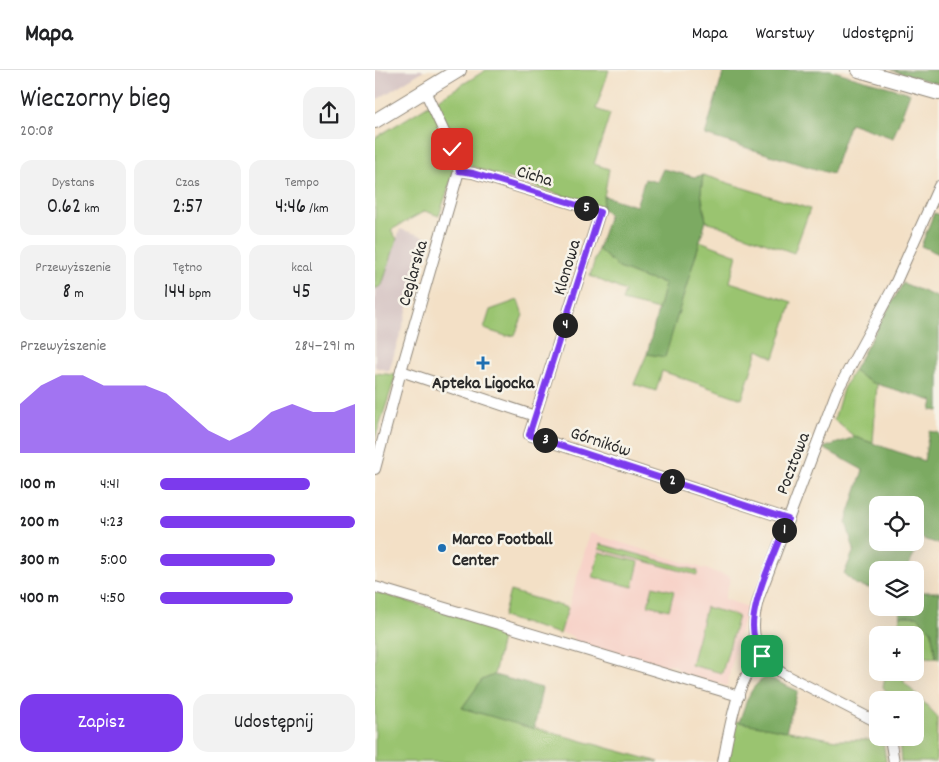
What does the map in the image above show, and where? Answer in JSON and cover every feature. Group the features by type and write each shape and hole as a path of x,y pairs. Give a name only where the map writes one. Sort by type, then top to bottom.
{"street":[{"path":"375,122 459,70"},
{"path":"859,70 939,93"},
{"path":"425,91 459,171"},
{"name":"Cicha","path":"459,171 473,173 600,212"},
{"name":"Ceglarska","path":"375,469 401,371 459,171"},
{"name":"Pocztowa","path":"762,656 754,637 753,620 759,597 788,519 836,393 895,284 939,186"},
{"name":"Klonowa","path":"535,416 600,212"},
{"path":"401,371 535,416"},
{"name":"Górników","path":"535,416 529,435 788,519"},
{"path":"375,588 739,696"},
{"path":"723,762 739,696 746,676 762,656 768,664 782,673 869,718"},
{"path":"891,746 894,762"}],"shaded area":[{"path":"375,70 424,70 375,101"},
{"path":"400,229 429,238 389,371 375,367 375,290 382,285"},
{"path":"590,533 731,577 724,599 748,607 738,636 727,686 680,673 676,666 669,664 660,670 578,645 572,636 561,633"}],"green space":[{"path":"486,70 609,70 596,109 610,114 594,164 609,169 602,208 464,164 453,174 439,216 425,211 391,230 397,239 382,285 375,289 375,138"},
{"path":"724,70 830,70 910,93 893,138 850,123 832,174 705,135"},
{"path":"891,70 939,70 939,84"},
{"path":"663,169 695,177 703,175 701,192 706,221 665,357 647,354 665,283 644,278 619,268 598,249 609,215 602,208 604,196 636,206 645,179 657,182"},
{"path":"703,175 810,209 794,253 706,221 701,192"},
{"path":"934,213 939,215 939,254 921,246"},
{"path":"700,241 737,255 730,282 792,302 774,358 758,350 742,399 662,371 656,391 634,384 647,354 665,356"},
{"path":"598,249 619,268 644,278 666,283 659,310 622,301 625,291 590,276"},
{"path":"903,283 939,298 939,411 931,410 933,401 870,382 853,371"},
{"path":"518,300 523,315 515,335 506,336 484,329 490,310"},
{"path":"853,371 877,384 873,443 855,437 834,420 843,389"},
{"path":"375,373 396,375 375,439"},
{"path":"929,431 939,433 939,544 924,539 924,496 869,496 869,551 915,551 911,561 869,561 869,588 857,585 844,574 854,550 846,522 863,470 823,448 855,437 924,461"},
{"path":"600,544 698,571 697,575 599,549"},
{"path":"599,552 639,562 633,587 593,577"},
{"path":"653,586 674,591 669,610 648,605"},
{"path":"510,591 568,608 560,634 503,617"},
{"path":"375,592 504,629 494,675 482,680 462,708 659,762 375,762"},
{"path":"924,592 939,592 939,659 936,658 931,630 917,616 924,616"},
{"path":"706,607 738,616 722,673 691,665"},
{"path":"900,616 917,616 931,630 936,658 924,657 924,626 899,626"},
{"path":"494,675 542,688 534,729 462,708 482,680"},
{"path":"767,677 798,691 786,731 739,722 752,690 761,680"},
{"path":"884,681 904,681 913,691 886,691 883,687"},
{"path":"924,703 937,716 936,762 901,762 900,746 924,746"},
{"path":"736,721 836,740 869,740 869,746 884,746 886,762 728,762"}],"place":[{"name":"Apteka Ligocka","path":"483,363"},
{"name":"Marco Football Center","path":"442,548"}],"route":[{"path":"452,149 459,171 473,173 600,212 575,296 529,435 788,519 759,597 753,620 754,637 762,656"}]}
